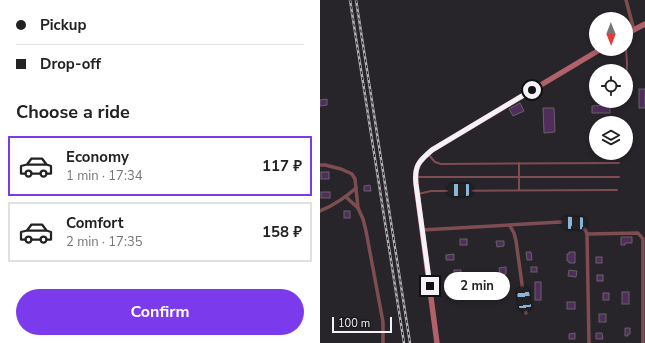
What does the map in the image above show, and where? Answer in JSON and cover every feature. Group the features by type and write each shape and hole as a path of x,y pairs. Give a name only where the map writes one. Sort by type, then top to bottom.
{"street":[{"path":"626,0 634,30 645,24"},
{"path":"437,343 415,178 415,173 419,162 432,150 589,56"},
{"path":"320,165 341,169 352,174 356,179 358,208 363,218 383,322 382,343"},
{"path":"320,210 330,207 346,197 356,188"},
{"path":"346,197 358,208"},
{"path":"422,230 560,222 574,223 583,226 587,234 589,343"},
{"path":"510,226 516,241 526,313"},
{"path":"587,234 638,233 643,239 643,343"}],"lane":[{"path":"428,153 435,162 440,164 619,163"},
{"path":"519,163 519,190"},
{"path":"415,178 519,176 619,177"},
{"path":"417,194 425,191 617,190"}],"building":[{"path":"639,89 645,89 645,108 639,108"},
{"path":"327,99 327,105 320,106 320,100"},
{"path":"520,103 524,111 513,116 509,109"},
{"path":"543,108 554,108 555,132 544,133"},
{"path":"592,108 610,108 610,113 592,113"},
{"path":"321,172 329,172 329,179 321,179"},
{"path":"370,185 371,191 364,191 364,186"},
{"path":"321,192 330,192 330,198 321,198"},
{"path":"344,211 350,211 350,218 344,218"},
{"path":"621,237 632,237 632,243 625,243 625,245 621,245"},
{"path":"460,239 467,239 467,245 460,245"},
{"path":"496,241 504,241 504,246 497,247"},
{"path":"526,252 531,252 532,260 527,260"},
{"path":"569,252 575,252 575,263 569,263 569,261 567,261 567,254 569,254"},
{"path":"454,254 454,260 446,260 446,255"},
{"path":"596,257 602,257 602,263 596,263"},
{"path":"506,267 506,274 500,275 499,268"},
{"path":"531,267 537,267 537,272 531,272"},
{"path":"454,270 461,270 461,275 454,275"},
{"path":"569,270 577,271 576,277 568,276"},
{"path":"597,275 603,275 603,281 597,281"},
{"path":"454,281 461,281 461,287 454,287"},
{"path":"535,282 541,282 541,300 535,300"},
{"path":"622,292 629,292 629,304 622,304"},
{"path":"603,293 609,293 609,300 603,300"},
{"path":"567,302 575,302 575,309 567,309"},
{"path":"599,314 606,314 606,322 599,322"},
{"path":"625,328 630,328 630,334 628,334 628,336 625,336"},
{"path":"575,333 575,339 569,339 569,334"},
{"path":"596,333 602,333 603,339 596,339"}],"railway":[{"path":"350,0 404,343"},
{"path":"356,0 410,343"}],"route":[{"path":"430,286 415,173 419,162 432,150 532,90"}]}
